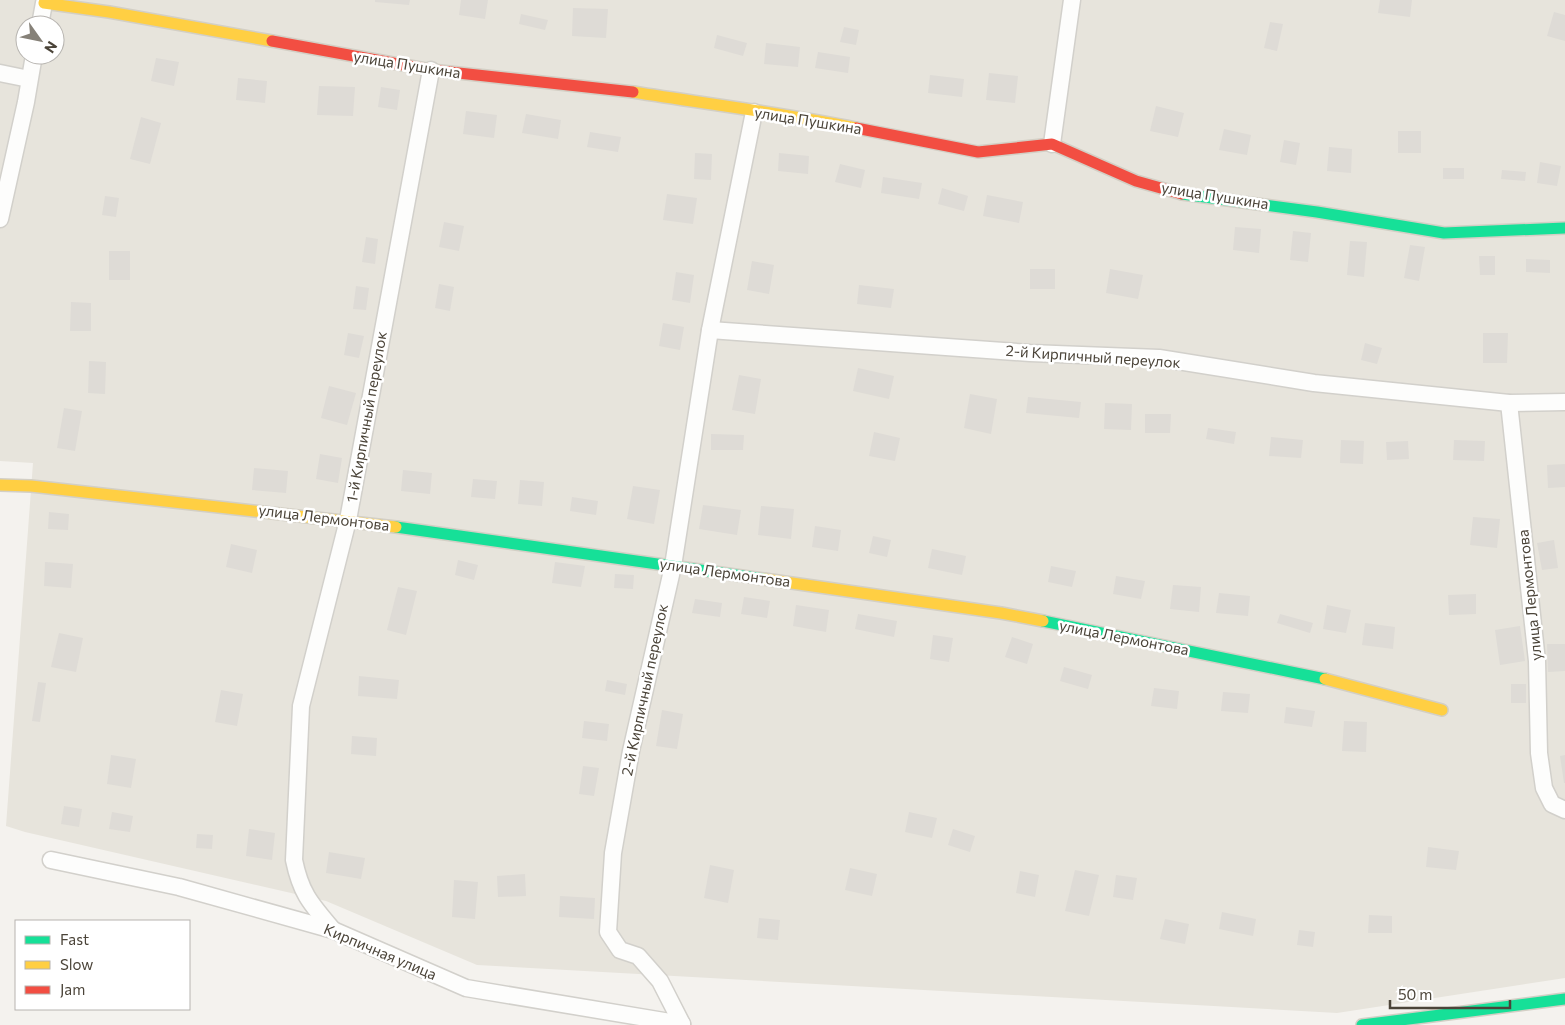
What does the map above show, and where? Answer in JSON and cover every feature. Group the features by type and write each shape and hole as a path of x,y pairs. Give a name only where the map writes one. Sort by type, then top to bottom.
{"street":[{"path":"1052,144 1072,0"},
{"path":"42,15 45,2"},
{"name":"улица Пушкина","path":"45,2 113,6 431,70 604,87 754,112 790,115 978,152 1052,144 1136,181 1182,194 1317,212 1444,233 1565,228"},
{"path":"0,219 32,65"},
{"name":"1-й Кирпичный переулок","path":"333,930 308,900 299,883 294,860 301,706 348,520 431,70"},
{"path":"0,73 30,79"},
{"name":"2-й Кирпичный переулок","path":"682,1024 660,981 638,956 620,950 608,932 613,853 631,750 673,566 710,330 754,112"},
{"name":"2-й Кирпичный переулок","path":"710,330 1030,353 1159,358 1314,383 1509,403 1565,402"},
{"name":"улица Лермонтова","path":"1509,403 1537,661 1540,753 1544,788 1552,804 1565,810"},
{"name":"улица Лермонтова","path":"0,485 31,486 348,520 1001,613 1317,677 1442,710"},
{"name":"Кирпичная улица","path":"51,860 178,887 333,930 466,988 682,1024"},
{"path":"1362,1025 1565,999"}],"shaded area":[{"path":"0,0 1565,0 1565,978 1337,1013 477,965 326,901 25,832 6,826 33,463 0,461"}],"building":[{"path":"375,0 410,0 409,5 375,2"},
{"path":"461,0 488,0 485,19 459,15"},
{"path":"1380,0 1412,0 1410,17 1378,13"},
{"path":"573,8 608,9 606,38 572,36"},
{"path":"1554,12 1565,15 1565,41 1547,36"},
{"path":"521,14 548,20 545,30 519,24"},
{"path":"1270,22 1283,24 1277,51 1264,48"},
{"path":"844,27 859,30 856,45 840,42"},
{"path":"717,35 747,43 743,56 714,48"},
{"path":"766,43 800,47 798,67 764,64"},
{"path":"818,52 850,57 848,73 815,68"},
{"path":"156,58 179,62 174,86 151,81"},
{"path":"989,73 1018,76 1015,103 986,100"},
{"path":"930,75 964,79 962,97 928,93"},
{"path":"238,78 267,81 265,103 236,100"},
{"path":"319,86 355,87 353,116 317,115"},
{"path":"381,87 400,90 397,110 378,107"},
{"path":"1156,106 1184,113 1178,137 1150,131"},
{"path":"466,111 497,115 494,138 463,134"},
{"path":"526,114 561,120 558,139 522,133"},
{"path":"141,117 161,123 150,164 130,159"},
{"path":"1224,129 1251,135 1247,155 1219,150"},
{"path":"1398,131 1421,131 1421,153 1398,153"},
{"path":"590,132 621,137 618,152 587,147"},
{"path":"1284,140 1300,143 1296,165 1280,162"},
{"path":"1329,147 1352,149 1351,173 1327,171"},
{"path":"695,153 712,154 711,180 694,179"},
{"path":"779,153 809,156 808,174 778,171"},
{"path":"1540,162 1561,166 1557,186 1537,183"},
{"path":"840,164 865,170 861,188 835,182"},
{"path":"1443,168 1464,168 1464,179 1443,179"},
{"path":"1502,170 1526,172 1525,181 1501,179"},
{"path":"883,177 922,183 919,199 881,193"},
{"path":"942,188 968,196 964,211 938,204"},
{"path":"667,194 697,198 693,224 663,220"},
{"path":"987,195 1023,202 1019,223 983,216"},
{"path":"105,196 119,198 116,217 102,215"},
{"path":"444,222 464,226 459,251 439,247"},
{"path":"1235,227 1261,229 1259,253 1233,250"},
{"path":"1293,231 1311,233 1308,262 1290,260"},
{"path":"366,237 378,239 375,264 362,262"},
{"path":"1350,241 1367,242 1364,277 1347,275"},
{"path":"1410,245 1425,247 1419,281 1404,278"},
{"path":"109,251 130,251 130,280 109,280"},
{"path":"1479,256 1495,256 1495,275 1480,275"},
{"path":"1526,259 1550,260 1550,273 1526,272"},
{"path":"752,261 774,265 769,294 747,290"},
{"path":"1030,269 1055,269 1055,289 1030,289"},
{"path":"1110,269 1143,275 1138,299 1106,293"},
{"path":"676,272 694,275 690,303 672,300"},
{"path":"439,284 454,287 450,311 435,308"},
{"path":"859,285 894,289 891,308 857,304"},
{"path":"356,286 369,288 366,310 353,309"},
{"path":"71,302 91,303 91,331 70,331"},
{"path":"663,323 684,327 680,350 659,346"},
{"path":"348,333 364,336 359,358 344,355"},
{"path":"1483,333 1508,333 1507,363 1483,363"},
{"path":"1365,343 1382,348 1377,364 1361,360"},
{"path":"89,361 106,362 105,394 88,393"},
{"path":"858,368 894,376 889,399 853,391"},
{"path":"739,375 761,379 755,414 732,410"},
{"path":"329,386 356,393 347,425 321,418"},
{"path":"970,394 997,399 991,434 964,428"},
{"path":"1028,397 1081,402 1079,418 1026,413"},
{"path":"1105,403 1132,404 1131,430 1104,429"},
{"path":"64,408 82,411 75,451 57,448"},
{"path":"1145,414 1171,414 1170,433 1145,433"},
{"path":"1208,428 1236,432 1234,444 1206,439"},
{"path":"874,432 900,438 895,461 869,456"},
{"path":"711,434 744,435 743,450 711,450"},
{"path":"1271,437 1303,440 1301,458 1269,456"},
{"path":"1341,440 1364,441 1363,464 1340,463"},
{"path":"1454,440 1485,441 1484,461 1453,460"},
{"path":"1408,441 1409,459 1387,460 1386,442"},
{"path":"320,454 342,458 338,483 316,479"},
{"path":"1565,464 1565,487 1548,488 1547,465"},
{"path":"254,468 288,471 286,493 252,490"},
{"path":"403,470 432,473 430,494 401,491"},
{"path":"473,479 497,481 495,499 471,497"},
{"path":"520,480 544,482 542,506 518,504"},
{"path":"633,486 660,490 654,524 627,519"},
{"path":"572,497 598,501 596,515 570,511"},
{"path":"703,505 741,510 737,535 699,529"},
{"path":"761,506 794,509 791,539 758,535"},
{"path":"49,512 69,514 68,530 48,529"},
{"path":"1473,517 1500,519 1497,548 1470,545"},
{"path":"815,526 841,530 838,551 812,547"},
{"path":"873,536 891,540 887,557 869,553"},
{"path":"1554,540 1558,568 1542,570 1537,543"},
{"path":"231,544 257,550 252,573 226,567"},
{"path":"932,549 966,556 962,575 928,568"},
{"path":"458,560 478,565 474,580 455,575"},
{"path":"45,562 73,564 71,588 44,586"},
{"path":"555,562 585,566 581,587 552,583"},
{"path":"1051,566 1076,571 1072,587 1048,582"},
{"path":"615,574 634,575 633,589 614,588"},
{"path":"1116,576 1145,581 1141,599 1113,594"},
{"path":"1173,585 1201,587 1199,612 1170,609"},
{"path":"398,587 417,591 406,635 387,630"},
{"path":"1219,593 1250,596 1248,616 1216,613"},
{"path":"1476,594 1476,614 1449,615 1448,595"},
{"path":"744,597 770,601 767,618 741,614"},
{"path":"695,599 722,603 720,617 692,613"},
{"path":"796,605 829,610 826,632 793,626"},
{"path":"1327,605 1351,610 1346,633 1323,629"},
{"path":"858,614 897,621 894,637 855,629"},
{"path":"1280,614 1313,623 1310,633 1277,623"},
{"path":"1365,623 1395,627 1393,649 1362,645"},
{"path":"1520,626 1525,661 1500,665 1495,630"},
{"path":"59,633 83,638 76,672 51,667"},
{"path":"933,635 953,638 949,662 930,659"},
{"path":"1012,637 1033,644 1027,664 1005,657"},
{"path":"1547,644 1565,644 1565,671 1548,672"},
{"path":"1064,667 1092,675 1088,689 1060,681"},
{"path":"359,676 399,680 397,699 358,696"},
{"path":"607,680 627,684 625,695 605,691"},
{"path":"38,682 46,683 40,722 32,721"},
{"path":"1511,684 1526,684 1526,703 1511,703"},
{"path":"1154,688 1179,691 1177,709 1151,706"},
{"path":"221,690 243,694 237,726 215,722"},
{"path":"1223,692 1250,694 1248,713 1221,711"},
{"path":"1286,707 1315,711 1312,727 1284,723"},
{"path":"662,710 683,714 677,749 656,746"},
{"path":"584,721 609,724 607,741 582,738"},
{"path":"1344,721 1367,722 1366,752 1342,751"},
{"path":"352,736 377,738 376,756 351,754"},
{"path":"111,755 136,759 131,788 107,784"},
{"path":"1565,755 1565,783 1564,783 1560,756"},
{"path":"583,766 599,768 594,796 579,794"},
{"path":"64,806 82,809 79,827 61,824"},
{"path":"112,812 133,816 130,832 109,829"},
{"path":"909,812 937,818 932,838 905,832"},
{"path":"249,829 275,833 272,860 246,856"},
{"path":"953,829 975,836 970,852 948,845"},
{"path":"197,834 213,835 212,849 196,848"},
{"path":"1428,847 1459,851 1456,870 1426,867"},
{"path":"329,852 365,858 361,879 326,873"},
{"path":"710,865 734,870 728,903 704,898"},
{"path":"850,868 877,874 872,896 845,890"},
{"path":"1075,870 1099,875 1089,916 1065,911"},
{"path":"1020,871 1039,875 1035,897 1016,893"},
{"path":"525,874 526,896 498,897 497,876"},
{"path":"1116,875 1137,878 1133,900 1113,897"},
{"path":"454,880 478,882 475,919 452,917"},
{"path":"560,896 595,898 594,919 559,917"},
{"path":"1222,912 1256,919 1253,936 1219,929"},
{"path":"1369,915 1392,916 1392,933 1368,933"},
{"path":"759,918 780,920 778,940 757,938"},
{"path":"1165,919 1189,924 1185,944 1160,939"},
{"path":"1299,930 1315,932 1313,947 1297,945"}],"traffic: fast":[{"path":"1182,194 1317,212 1444,233 1565,228"},
{"path":"396,527 764,579"},
{"path":"1043,621 1325,679"},
{"path":"1362,1025 1565,999"}],"traffic: slow":[{"path":"45,0 44,3 109,12 272,41"},
{"path":"633,92 773,113 856,128"},
{"path":"0,485 31,486 396,527"},
{"path":"764,579 1001,613 1043,621"},
{"path":"1325,679 1442,710"}],"traffic: jam":[{"path":"272,41 431,70 633,92"},
{"path":"856,128 978,152 1052,144 1136,181 1182,194"}]}
